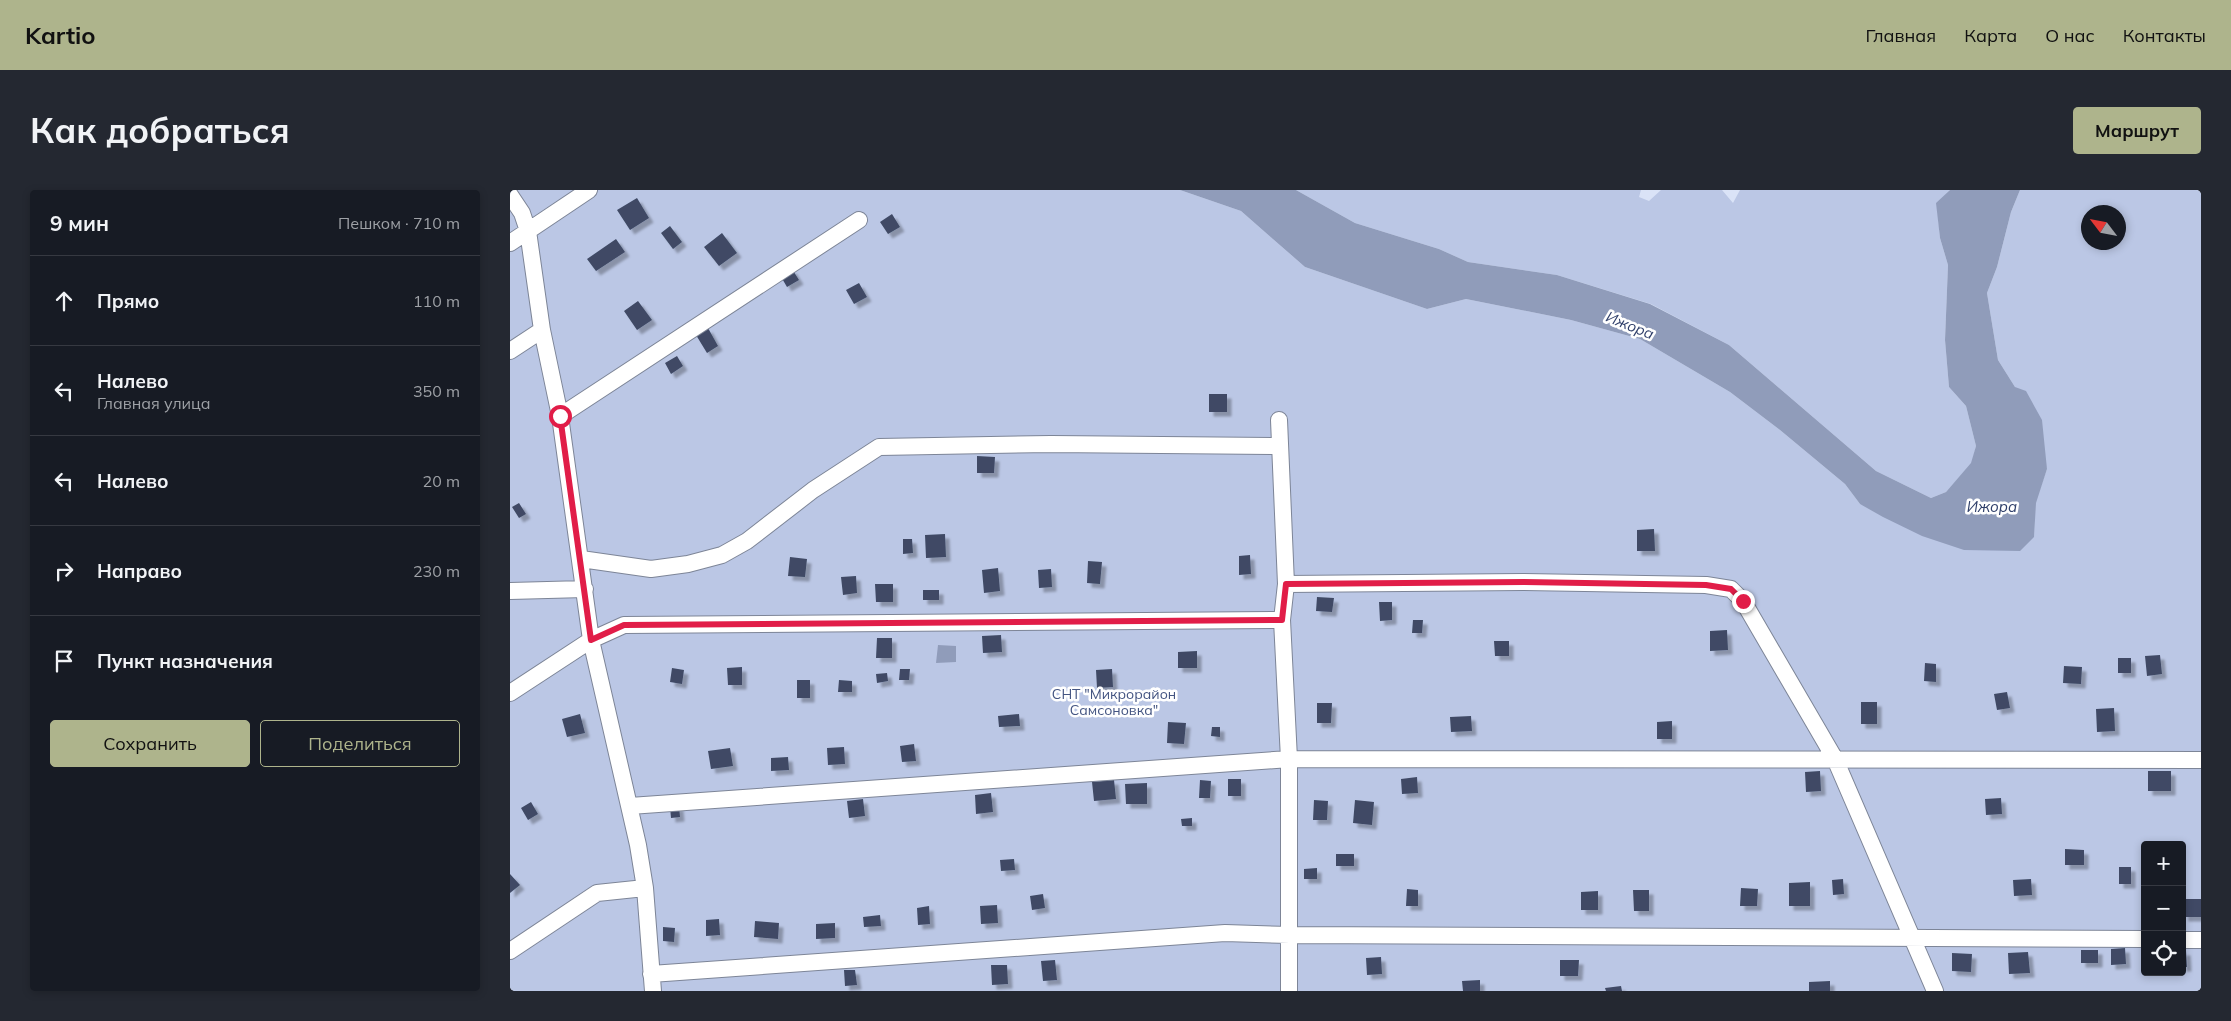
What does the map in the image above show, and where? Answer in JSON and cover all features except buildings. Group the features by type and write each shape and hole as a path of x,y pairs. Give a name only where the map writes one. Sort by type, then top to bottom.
{"street":[{"path":"510,243 589,190"},
{"path":"510,195 522,213 528,231 542,330 560,416 591,640 630,806 645,888 653,991"},
{"path":"560,416 859,220"},
{"path":"510,351 542,330"},
{"path":"1279,420 1286,584 1282,620 1289,760 1289,991"},
{"path":"581,559 651,569 688,564 722,555 747,541 812,490 879,447 1051,444 1280,446"},
{"path":"1286,584 1524,582 1706,585 1731,589 1743,601 1835,759 1935,991"},
{"path":"510,590 585,589"},
{"path":"510,692 591,640 624,625 1282,620"},
{"path":"630,806 1289,760 2201,760"},
{"path":"510,951 597,893 645,888"},
{"path":"651,974 1225,933 1290,935 2141,939"},
{"path":"2186,940 2201,940"}],"green space":[{"name":"СНТ \"Микрорайон Самсоновка\"","path":"510,190 1180,190 1241,211 1305,267 1427,309 1466,299 1571,320 1640,339 1730,392 1780,430 1845,484 1860,504 2034,537 2035,503 2047,469 2015,387 1998,360 1987,293 1997,267 2011,212 2020,190 2201,190 2201,991 510,991"},
{"path":"1296,190 1641,190 1639,197 1649,201 1661,190 1722,190 1733,203 1740,190 1950,190 1937,204 1940,238 1948,265 1945,340 1949,387 1966,406 1976,446 1972,463 1946,492 1931,498 1876,471 1729,345 1651,304 1557,275 1468,262 1439,249 1355,223"}],"water":[{"name":"Ижора","path":"1180,190 1296,190 1355,223 1439,249 1468,262 1557,275 1650,304 1729,345 1876,471 1931,498 1946,492 1971,463 1976,446 1966,406 1949,387 1945,340 1948,265 1940,238 1936,203 1950,190 2020,190 2011,212 1997,267 1987,293 1998,360 2015,387 2026,391 2042,420 2047,469 2036,503 2034,537 2020,551 1964,550 1922,536 1860,504 1845,484 1780,430 1730,392 1640,339 1571,320 1466,299 1427,309 1305,267 1241,211"},
{"path":"938,645 956,646 956,662 936,663"}],"route":[{"path":"560,416 591,640 624,625 1282,620 1286,584 1524,582 1706,585 1731,589 1743,601"}]}
